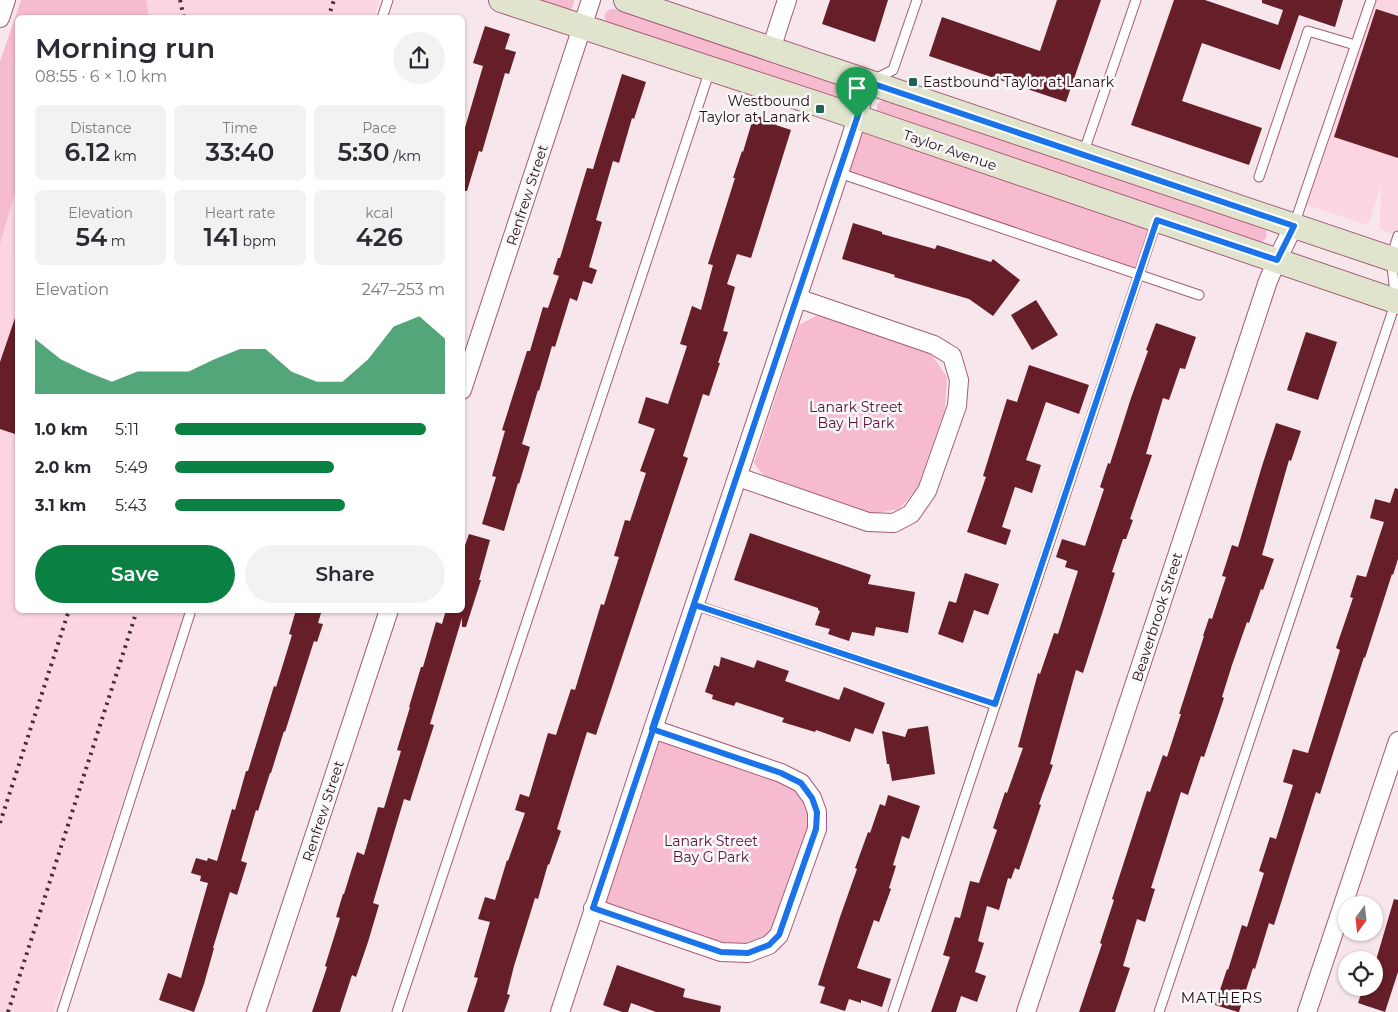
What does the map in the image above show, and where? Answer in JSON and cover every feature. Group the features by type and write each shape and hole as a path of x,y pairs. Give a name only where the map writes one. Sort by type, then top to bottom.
{"main road":[{"path":"626,0 1294,226 1396,252"},
{"name":"Taylor Avenue","path":"513,2 582,28 857,118 1397,302"}],"street":[{"path":"0,18 6,0"},
{"name":"Renfrew Street","path":"465,381 591,0"},
{"path":"771,49 787,0"},
{"path":"560,1012 652,729 738,477 868,82"},
{"name":"Beaverbrook Street","path":"1026,1012 1268,282 1294,226"},
{"path":"738,477 868,522 894,524 911,514 927,492 956,406 959,380 952,356 934,345 797,298"},
{"name":"Renfrew Street","path":"256,1012 389,613"},
{"path":"593,908 721,952 748,953 769,945 779,935 816,829 817,812 812,798 801,783 781,773 652,729"},
{"path":"1307,1012 1398,741"}],"lane":[{"path":"383,15 388,0"},
{"path":"868,82 894,70 917,0"},
{"path":"1083,155 1136,0"},
{"path":"1294,226 1370,0"},
{"path":"1259,177 1308,31 1355,45"},
{"path":"398,1012 710,69"},
{"path":"839,174 1199,295"},
{"path":"893,1012 1157,220"},
{"path":"1159,1012 1397,302 1396,252"},
{"path":"695,605 995,704"},
{"path":"62,1012 190,613"}],"shaded area":[{"path":"146,0 380,0 375,15 149,15"},
{"path":"1371,0 1398,0 1398,236 1380,229 1381,185 1368,225 1302,203"},
{"path":"15,193 15,613 185,613 53,1012 0,1012 0,244"}],"green space":[{"path":"21,0 146,0 149,15 16,15"},
{"path":"540,0 574,0 574,4 567,11"},
{"path":"614,9 842,85 847,90 846,94 842,100 607,23 606,13"},
{"path":"15,18 15,193 0,244 0,62"},
{"path":"884,99 1264,227 1266,237 1259,242 878,112 877,104"},
{"path":"857,118 1157,220 1138,275 839,173"},
{"name":"Lanark Street Bay H Park","path":"818,315 930,352 947,377 945,409 917,489 899,509 872,514 765,477 754,463 799,325"},
{"name":"Lanark Street Bay G Park","path":"653,729 781,773 817,812 779,935 748,953 593,908"}],"building":[{"path":"830,0 888,0 875,42 822,24"},
{"path":"1057,0 1101,0 1066,102 929,56 942,17 1040,51"},
{"path":"1174,0 1205,0 1278,25 1283,10 1262,3 1262,0 1343,0 1335,27 1299,15 1280,70 1202,43 1182,101 1262,128 1249,165 1131,125"},
{"path":"1376,9 1398,16 1398,158 1334,137"},
{"path":"485,26 510,34 505,49 516,52 509,74 505,73 482,152 479,151 467,191 465,191 465,128 483,66 473,63"},
{"path":"622,74 646,82 634,119 632,118 619,163 613,161 596,220 602,222 589,267 597,270 592,284 583,281 577,301 570,298 555,347 552,346 538,390 522,444 530,447 504,531 482,524 496,477 492,476 505,431 502,430 527,351 530,351 543,307 548,308 559,276 553,274 558,258 560,258 587,168 593,169"},
{"path":"754,115 777,122 776,125 791,130 751,258 737,254 727,284 735,287 723,331 728,332 718,363 720,363 709,396 703,394 683,456 688,458 596,735 587,732 557,829 561,831 548,864 538,899 535,898 514,966 507,994 510,995 504,1012 467,1012 478,978 474,977 490,922 478,919 485,897 495,900 507,860 525,813 515,810 520,794 529,797 548,733 556,735 571,689 575,690 601,604 604,605 619,557 614,556 625,520 630,521 646,473 640,471 655,429 638,423 646,397 668,404 687,346 680,344 692,306 701,310 713,265 708,264"},
{"path":"853,223 882,232 882,234 935,249 937,245 991,262 993,259 1020,280 993,316 969,299 894,277 895,275 842,259"},
{"path":"1036,300 1058,335 1032,350 1011,315"},
{"path":"15,318 15,434 0,429 0,362"},
{"path":"1156,323 1196,337 1185,369 1180,368 1169,400 1163,398 1146,454 1152,455 1130,519 1133,520 1126,539 1123,539 1112,572 1115,573 1083,673 1076,670 1050,764 1053,765 1019,870 1015,868 1011,879 1008,878 999,910 987,906 978,941 984,943 975,972 986,976 977,1002 961,996 956,1012 931,1012 950,957 943,955 955,917 960,918 970,881 979,883 997,830 993,828 1023,748 1018,747 1038,673 1040,674 1054,633 1058,634 1078,571 1065,567 1067,561 1056,557 1062,539 1085,546 1104,489 1100,487 1108,463 1110,464"},
{"path":"1306,332 1337,342 1318,400 1287,390"},
{"path":"1029,365 1089,385 1079,414 1046,402 1026,460 1041,465 1032,493 1015,487 1002,527 1011,530 1006,545 967,532 986,477 983,476 1007,399 1017,402"},
{"path":"1276,423 1301,431 1291,461 1289,460 1262,555 1274,559 1249,623 1247,622 1204,757 1201,756 1188,795 1181,792 1151,888 1155,889 1145,922 1137,919 1123,966 1130,968 1115,1012 1079,1012 1102,944 1100,943 1114,900 1112,899 1147,791 1150,792 1163,755 1167,757 1203,636 1209,618 1212,619 1226,577 1222,576 1232,545 1238,547"},
{"path":"1395,488 1398,489 1398,559 1320,794 1316,792 1274,925 1269,923 1239,1012 1215,1005 1242,925 1247,927 1264,873 1259,871 1270,837 1276,839 1293,785 1283,782 1293,749 1308,753 1340,650 1336,648 1353,598 1350,597 1357,575 1366,577 1384,522 1370,518 1375,499 1390,503"},
{"path":"750,533 871,575 868,584 915,592 908,633 876,627 874,636 852,632 849,641 828,634 830,629 815,625 820,611 818,608 734,580"},
{"path":"469,534 490,540 479,580 481,580 466,627 462,627 462,618 430,724 434,725 410,801 404,799 373,903 379,905 368,942 356,977 352,975 340,1012 312,1012 327,967 325,966 340,918 336,917 357,852 364,855 378,807 384,808 401,751 397,750 409,707 436,622 442,624 445,613 465,613 465,545"},
{"path":"965,573 999,584 988,615 974,610 963,643 938,634 949,601 956,603"},
{"path":"295,613 321,613 318,623 323,624 317,642 314,641 258,811 256,810 241,861 247,863 237,895 230,892 204,984 194,1012 159,1000 168,973 181,978 208,883 200,881 201,876 191,873 196,858 207,861 208,858 217,861 232,809 235,810 274,686 276,687 292,635 289,634"},
{"path":"721,657 754,668 757,660 789,671 785,681 839,700 844,687 885,703 873,734 855,728 850,742 816,730 815,732 782,722 784,718 736,702 734,706 712,699 713,695 705,692 714,665 719,667"},
{"path":"928,726 935,774 892,781 889,764 887,764 882,731 905,737 908,729"},
{"path":"888,795 920,806 909,839 902,836 893,865 896,866 889,888 891,889 879,922 874,920 857,968 891,979 882,1007 861,1000 861,1003 849,999 845,1011 820,1003 825,987 818,985 868,832 870,833 880,804 885,806"},
{"path":"1394,899 1398,900 1398,972 1385,1012 1358,1003 1360,996 1383,996 1383,951 1379,951"},
{"path":"617,965 685,989 683,997 721,1006 720,1012 656,1012 631,1003 628,1012 622,1012 603,1005"}],"railway":[{"path":"180,0 183,15"},
{"path":"329,15 334,0"},
{"path":"0,823 68,613"},
{"path":"8,1012 136,613"}],"place":[{"name":"Eastbound Taylor at Lanark","path":"913,82"},
{"name":"Westbound Taylor at Lanark","path":"820,109"}],"district":[{"name":"MATHERS","path":"1222,997"}],"route":[{"path":"857,118 652,729 781,773 801,783 812,798 817,812 816,829 779,935 769,945 748,953 721,952 593,908 652,729 695,605 995,704 1157,220 1277,260 1294,226 868,82 857,118"}]}
